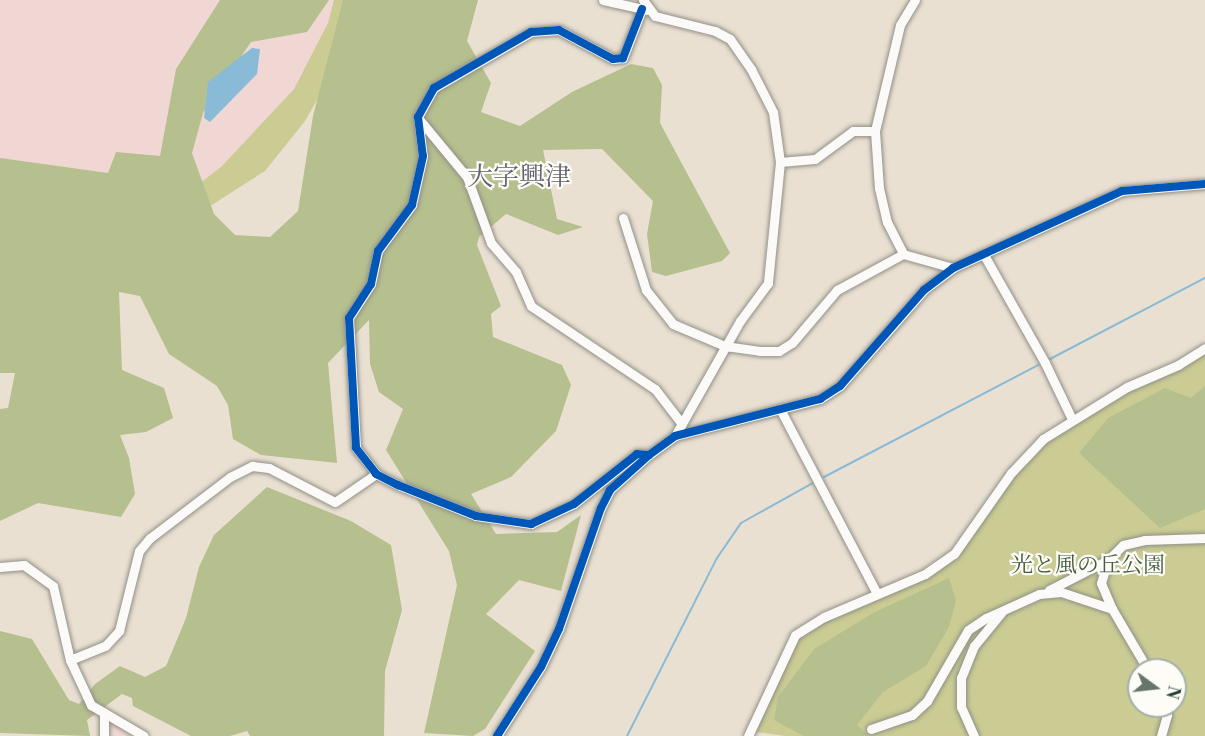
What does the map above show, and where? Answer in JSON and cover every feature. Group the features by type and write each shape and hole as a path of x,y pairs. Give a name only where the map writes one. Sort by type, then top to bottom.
{"street":[{"path":"603,0 644,7 730,39 751,69 773,112 780,162 768,283 725,346 675,436"},
{"path":"903,254 887,222 879,188 875,131 900,25 915,0"},
{"path":"644,7 622,58 613,59 559,30 531,32 434,88 418,117 423,156 412,205 378,251 371,284 349,318 356,448 376,474 477,516 531,524 574,504 637,454 649,455"},
{"path":"418,117 467,177 491,243 516,272 531,306 654,389 682,424"},
{"path":"780,162 815,159 853,131 875,131"},
{"path":"497,736 541,667 559,629 601,508 610,490 649,455 675,436 820,399 840,386 924,290 953,268 1122,191 1205,184"},
{"path":"623,218 646,290 673,324 725,346 779,351 792,343 837,290 903,254 953,268"},
{"path":"984,255 1045,363 1072,419"},
{"path":"748,736 759,705 774,686 795,635 824,617 925,573 954,554 1011,473 1042,439 1072,419 1205,348"},
{"path":"780,409 877,594"},
{"path":"70,660 105,646 119,632 139,551 150,537 230,477 252,466 269,468 335,502 376,474"},
{"path":"871,729 912,716 927,701 968,630 1108,560 1123,545 1144,540 1205,538"},
{"path":"1108,560 1101,583 1112,609 1141,658"},
{"path":"0,567 24,565 53,586 70,660 91,705 144,736"},
{"path":"1039,594 1060,592 1112,609"},
{"path":"974,736 961,707 961,678 974,646 1003,611"},
{"path":"104,714 104,736"},
{"path":"1161,736 1166,718"}],"shaded area":[{"path":"0,0 346,0 331,48 211,194 0,258"},
{"path":"109,723 134,736 109,736"}],"green space":[{"path":"220,0 329,0 307,32 251,42 203,113 192,153 214,214 235,235 270,237 298,211 313,116 343,0 478,0 467,41 491,83 481,112 520,126 572,92 631,64 653,68 662,85 660,123 730,253 722,261 666,276 652,272 647,234 653,201 602,149 543,150 557,219 583,227 558,235 506,214 479,237 477,245 501,306 491,314 493,337 562,365 571,385 556,431 511,477 471,494 496,534 557,532 581,515 561,591 519,580 486,614 535,651 485,729 473,736 424,733 457,585 449,551 386,450 403,409 379,392 370,364 369,320 328,363 337,463 261,455 233,439 228,405 217,386 169,354 140,296 119,292 122,370 164,388 173,418 146,432 120,435 129,458 135,494 121,517 38,503 0,521 0,409 8,408 15,373 0,373 0,158 108,173 116,152 160,156 176,69"},
{"path":"334,0 362,0 338,63 305,121 265,171 157,240 0,248 185,195 222,166 294,89 328,23"},
{"name":"光と風の丘公園","path":"1205,348 1205,736 785,736 749,731 795,635 954,554 1043,439"},
{"path":"1205,386 1205,509 1160,528 1079,453 1108,418 1165,388 1191,398"},
{"path":"267,487 351,521 391,545 402,610 385,671 384,736 250,736 247,731 230,736 191,736 133,706 132,698 122,694 87,720 90,736 0,733 0,631 32,639 69,700 79,704 95,684 120,666 145,677 166,666 186,618 199,567 214,535"},
{"path":"949,578 956,600 949,627 926,666 883,692 857,725 869,736 804,736 774,720 778,697 814,649 875,612"}],"water":[{"path":"252,48 260,49 257,74 210,122 204,118 208,82"}],"waterway":[{"path":"1050,359 1205,278"},
{"path":"824,477 1038,365"},
{"path":"627,736 717,558 741,523 813,483"}],"cycle path":[{"path":"642,9 623,58 613,59 559,30 531,32 434,88 418,117 423,156 412,205 378,251 371,284 349,318 356,448 376,474 398,485 476,516 531,524 574,504 637,454 649,455"},
{"path":"497,736 541,667 559,629 601,508 610,490 649,455 675,436 820,399 840,386 924,290 953,268 1122,191 1205,184"}],"district":[{"name":"大字興津","path":"519,178"}]}
